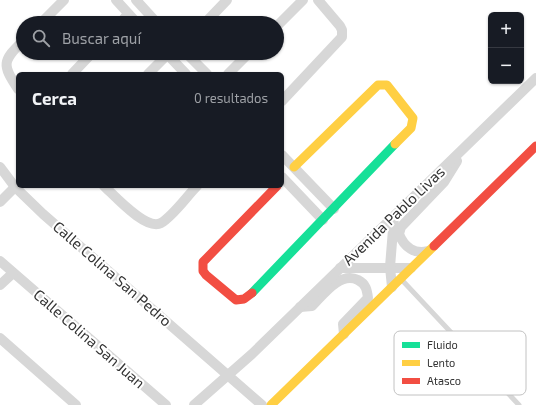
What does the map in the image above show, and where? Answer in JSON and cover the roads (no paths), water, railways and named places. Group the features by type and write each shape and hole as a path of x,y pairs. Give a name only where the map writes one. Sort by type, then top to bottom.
{"street":[{"path":"48,16 64,0"},
{"path":"116,0 128,14"},
{"path":"212,16 227,0"},
{"path":"284,19 303,0"},
{"path":"284,99 342,37 342,30 340,26 318,0"},
{"path":"139,1 152,16"},
{"path":"16,48 8,57 6,66 6,71 16,86"},
{"path":"74,72 85,60"},
{"path":"150,72 161,60"},
{"path":"173,60 184,72"},
{"path":"193,60 205,72"},
{"path":"230,72 242,60"},
{"name":"Avenida Pablo Livas","path":"229,375 466,148 536,78"},
{"path":"274,188 203,262 203,271 206,275 231,297 240,300 249,296 413,125 413,118 387,85 378,85 294,167"},
{"path":"271,405 536,146"},
{"path":"428,251 421,254 415,252 405,244 399,234 401,227 444,182 466,148"},
{"path":"284,156 334,209"},
{"name":"Calle Colina San Pedro","path":"0,168 15,187"},
{"path":"284,184 323,220"},
{"path":"0,202 15,187"},
{"name":"Calle Colina San Pedro","path":"16,188 262,405"},
{"path":"111,188 144,222 155,225 164,221 196,188"},
{"path":"392,287 390,267 394,217"},
{"name":"Calle Colina San Juan","path":"0,261 166,405"},
{"path":"340,268 411,268"},
{"path":"0,285 13,273"},
{"path":"300,307 312,306 339,281 346,278 359,280 366,287 368,298 343,324 344,334"},
{"path":"0,338 76,405"},
{"path":"194,405 229,375"}],"lane":[{"path":"401,278 450,331"},
{"path":"510,395 519,405"}]}
